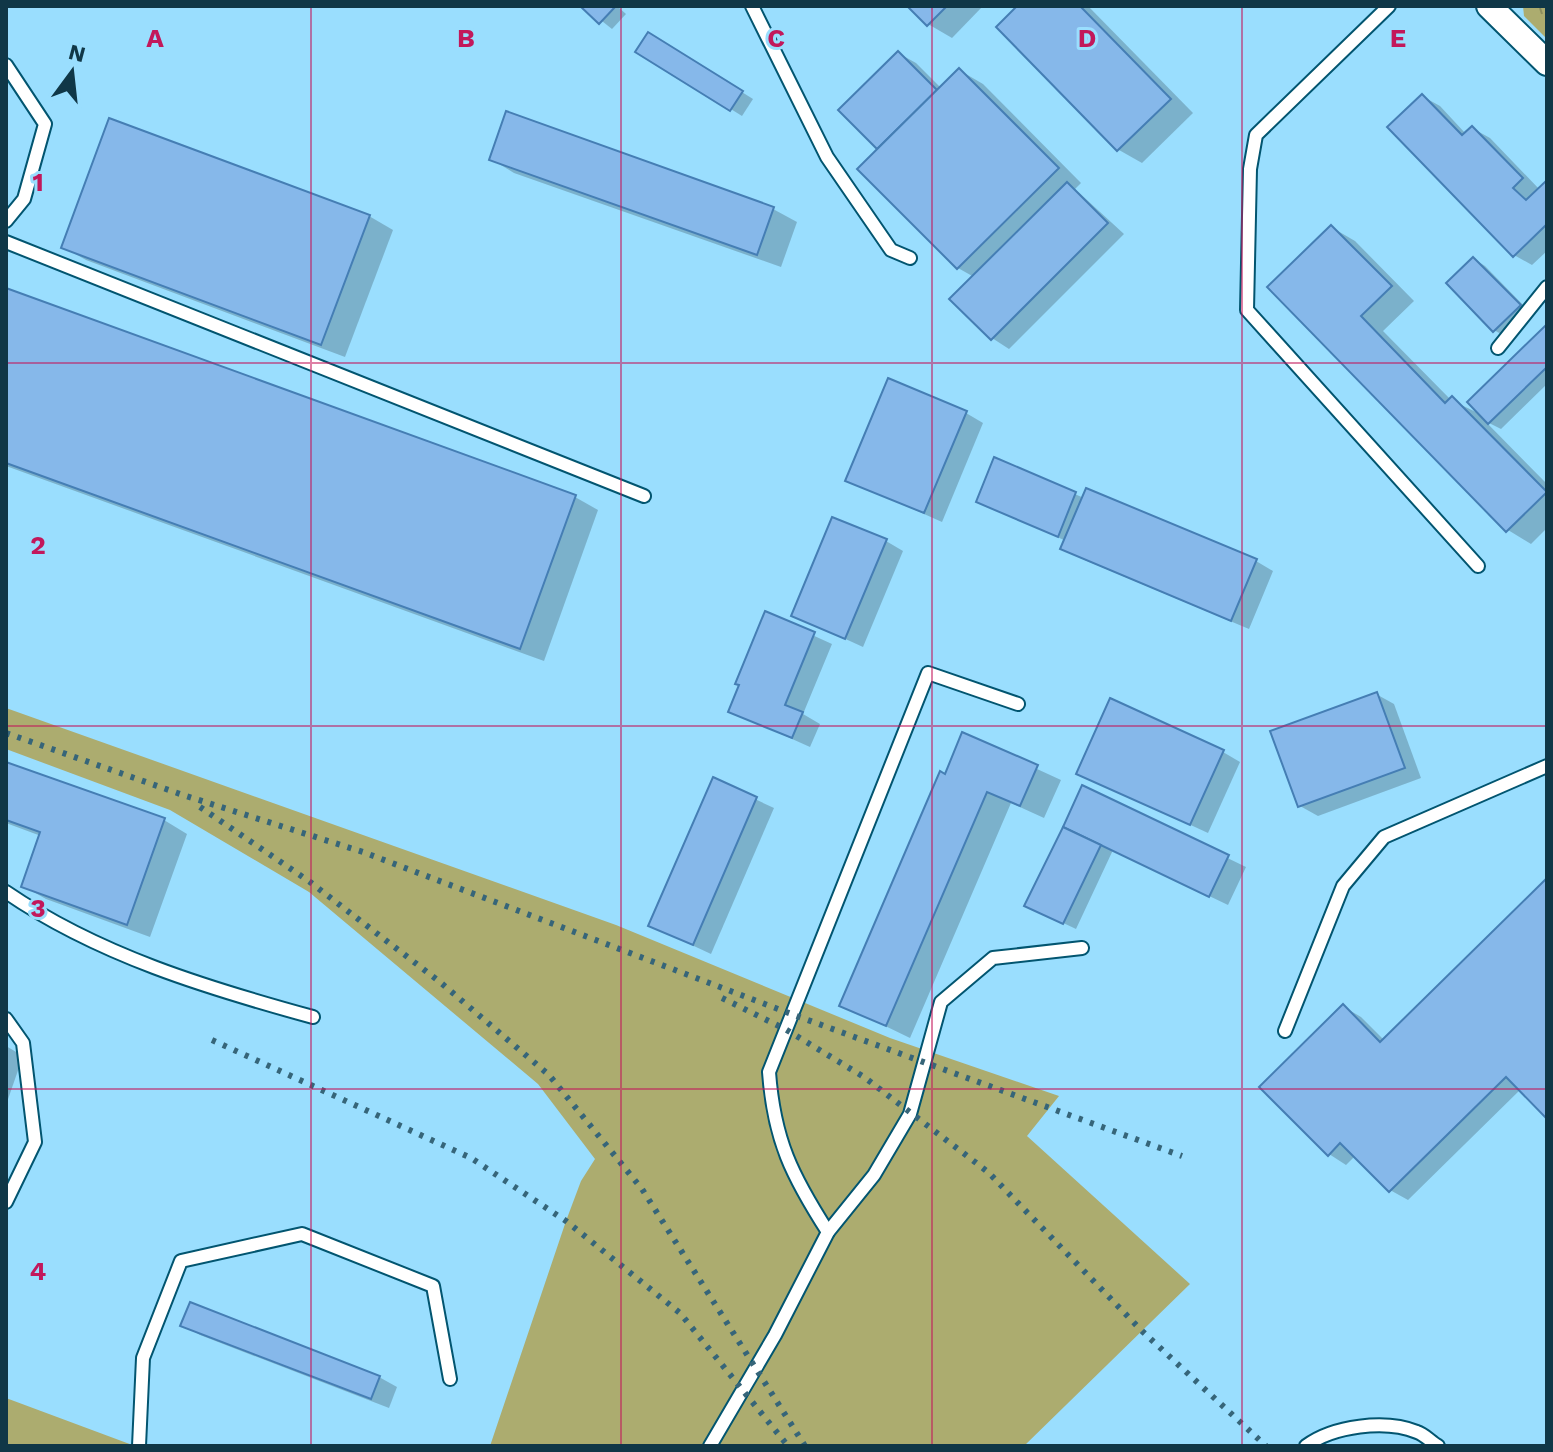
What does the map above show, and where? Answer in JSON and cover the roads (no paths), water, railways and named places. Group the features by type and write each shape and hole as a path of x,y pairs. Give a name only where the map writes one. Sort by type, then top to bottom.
{"street":[{"path":"1496,8 1547,63"}],"lane":[{"path":"752,6 827,157 891,250 910,258"},
{"path":"1389,6 1256,135 1250,169 1247,310 1478,566"},
{"path":"6,65 45,124 24,199 6,221"},
{"path":"6,242 644,496"},
{"path":"1498,348 1547,287"},
{"path":"828,1232 795,1181 773,1118 769,1072 928,673 1018,704"},
{"path":"1285,1031 1343,886 1384,837 1547,766"},
{"path":"6,892 49,922 203,987 313,1017"},
{"path":"710,1446 775,1335 828,1232 874,1175 910,1114 941,1002 993,958 1082,948"},
{"path":"6,1019 23,1043 35,1142 6,1202"},
{"path":"139,1446 143,1358 181,1261 302,1234 433,1286 450,1379"},
{"path":"1306,1446 1315,1439 1368,1425 1416,1431 1438,1446"}],"railway":[{"path":"6,733 183,795 363,852 794,1015 1182,1156"},
{"path":"200,807 310,882 440,982 549,1075 642,1189 805,1446"},
{"path":"722,998 785,1029 864,1077 988,1172 1142,1331 1266,1446"},
{"path":"212,1040 471,1158 566,1221 680,1313 788,1446"}]}
